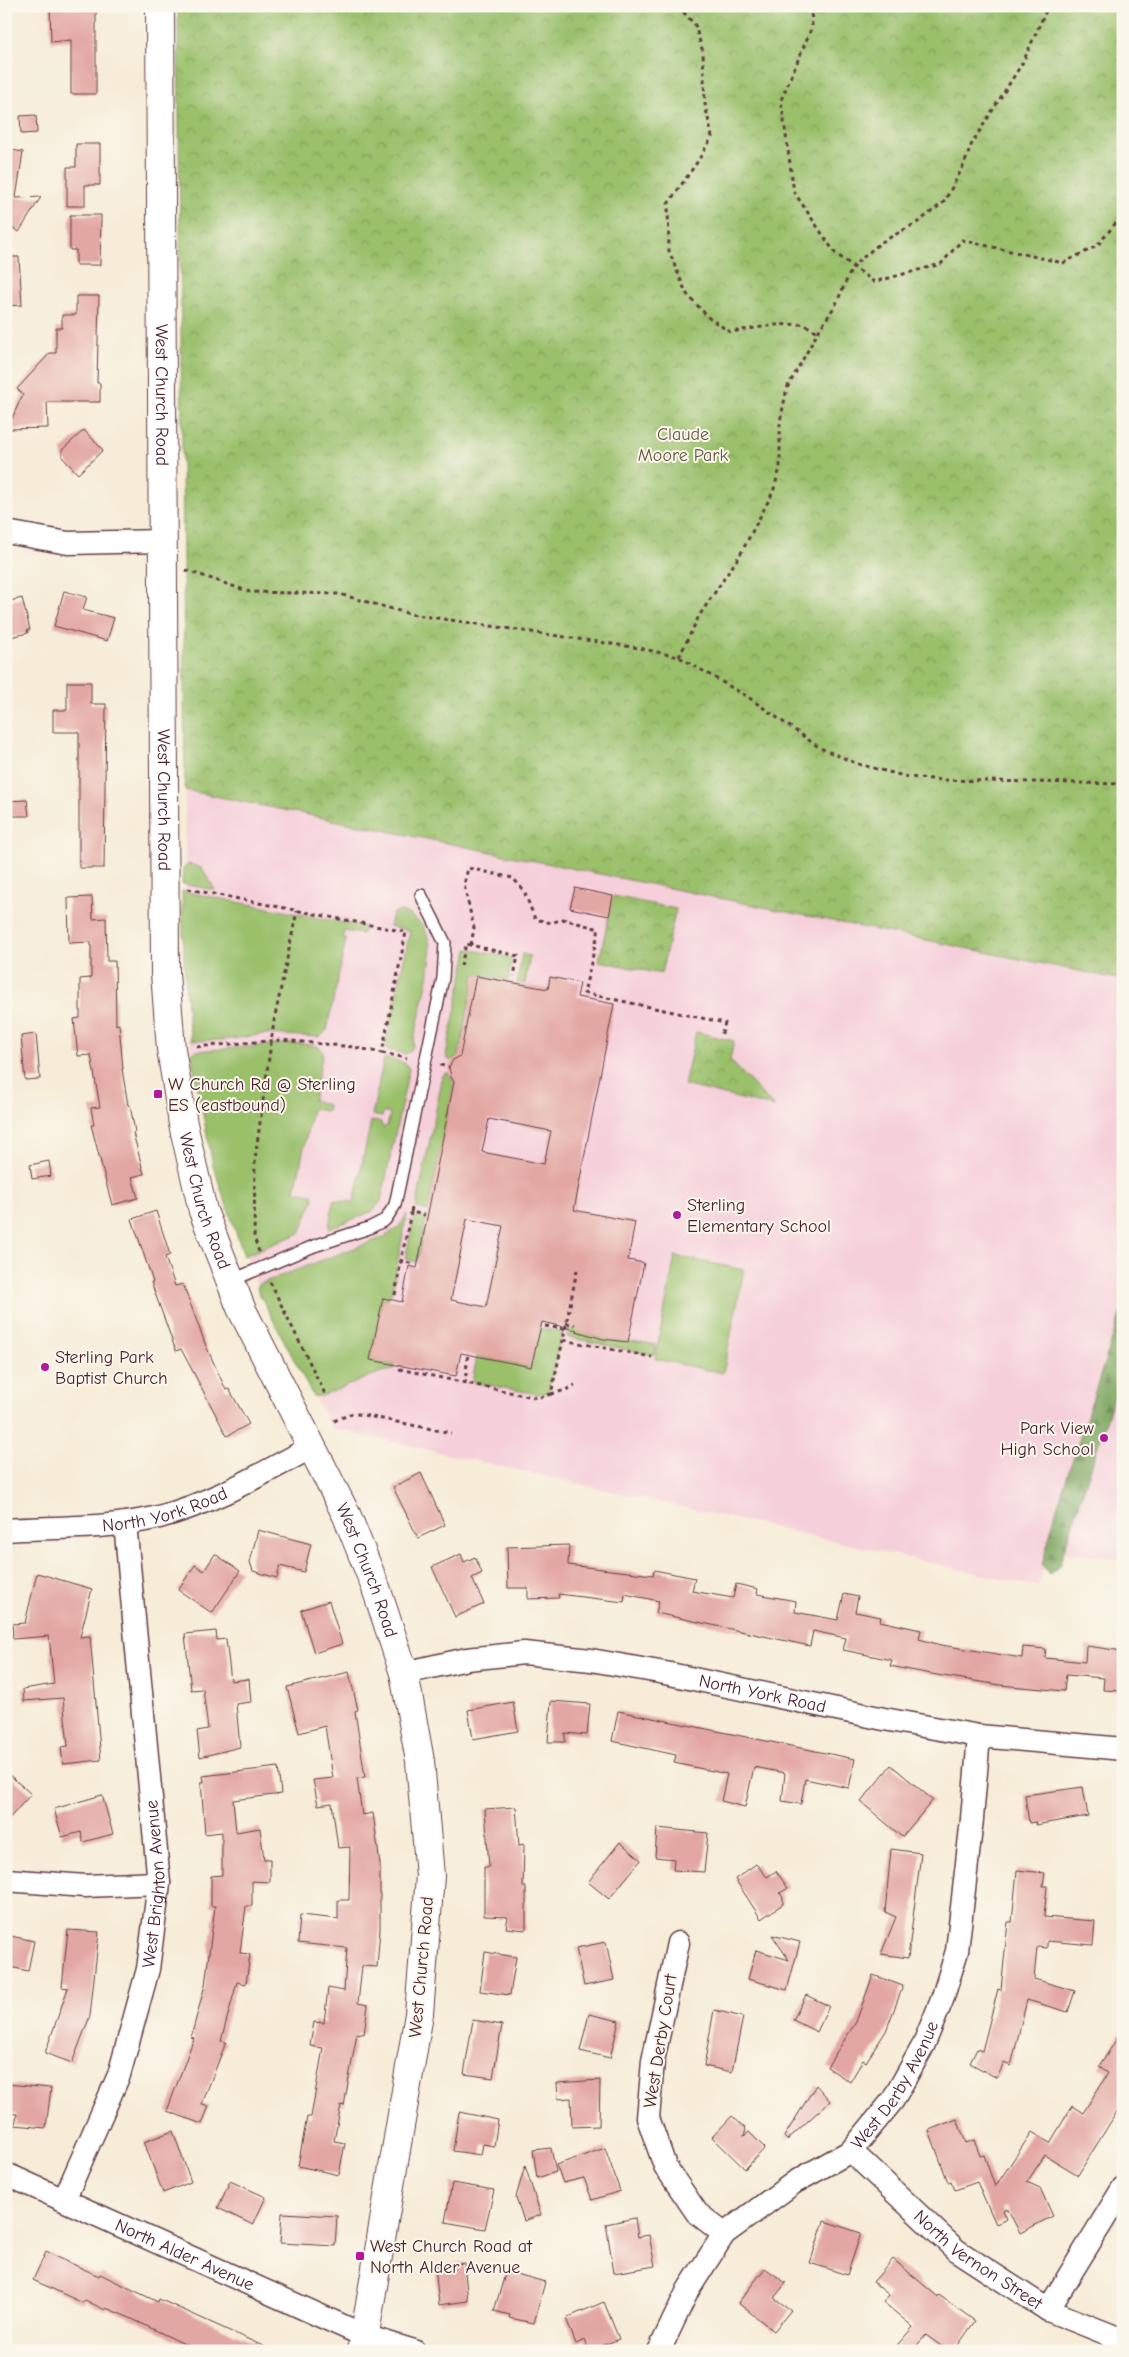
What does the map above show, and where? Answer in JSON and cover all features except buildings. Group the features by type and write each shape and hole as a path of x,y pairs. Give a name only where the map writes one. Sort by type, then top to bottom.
{"main road":[{"name":"West Church Road","path":"160,6 163,541 161,570 165,973 171,1049 183,1124 204,1211 230,1281 241,1308 347,1516 392,1631 404,1673 420,1761 430,1876 419,2014 363,2344"}],"street":[{"path":"6,532 68,543 163,541"},
{"name":"North York Road","path":"6,1530 125,1523 160,1516 222,1494 312,1447"},
{"name":"West Brighton Avenue","path":"64,2200 118,2075 148,1969 160,1883 125,1523"},
{"name":"North York Road","path":"404,1673 467,1660 524,1653 591,1660 665,1673 884,1719 979,1736 1123,1748"},
{"name":"West Derby Avenue","path":"660,2351 688,2290 724,2234 795,2182 851,2151 893,2100 923,2046 942,2000 957,1951 979,1736"},
{"path":"6,1880 85,1886 160,1883"},
{"name":"West Derby Court","path":"678,1943 653,2061 648,2118 665,2166 697,2213 724,2234"},
{"name":"North Vernon Street","path":"851,2151 956,2250 1048,2310 1123,2340"},
{"name":"North Alder Avenue","path":"6,2174 363,2344 414,2351"},
{"path":"1048,2310 1123,2188"}],"lane":[{"path":"230,1281 314,1246 369,1228 384,1220 394,1205 443,978 445,943 422,895"}],"path":[{"path":"678,6 694,25 703,52 705,104 712,137 698,162 668,204 668,251 686,293 709,318 730,332 775,325 803,324 818,332"},
{"path":"811,6 812,27 781,100 794,192 835,253 874,282 941,264 962,240 1063,263 1097,246 1123,214"},
{"path":"679,657 699,616 740,555 773,492 780,468 780,422 787,388 836,304 853,266 880,243 918,222 944,202 964,165 972,143 1023,62 1048,6"},
{"path":"178,569 204,575 226,586 250,592 339,594 410,614 639,648 679,657 748,697 820,748 858,764 908,777 944,780 1123,784"},
{"path":"471,946 474,928 464,884 468,868 513,878 524,891 535,919 551,923 563,919 599,930 584,993 725,1022 721,1036"},
{"path":"182,887 406,932 382,1053"},
{"path":"259,1253 254,1237 255,1159 271,1040 297,911"},
{"path":"460,972 466,944 518,956 514,976"},
{"path":"188,1047 271,1040 319,1043 407,1058"},
{"path":"442,1056 440,1065 448,1067"},
{"path":"395,1295 411,1212"},
{"path":"402,1261 414,1264"},
{"path":"551,1394 577,1270"},
{"path":"270,1282 325,1394"},
{"path":"566,1323 575,1325"},
{"path":"546,1326 565,1329"},
{"path":"563,1340 652,1357"},
{"path":"465,1384 468,1352"},
{"path":"399,1369 538,1398 566,1390 575,1385"},
{"path":"334,1421 353,1413 451,1433"}],"shaded area":[{"name":"Sterling Elementary School","path":"185,790 1123,980 1123,1559 1049,1552 1038,1587 331,1428 257,1286 216,1172 197,1094 185,1006"}],"green space":[{"name":"Claude Moore Park","path":"178,6 1123,6 1123,980 185,790"},
{"path":"189,864 202,868 215,890 182,884 183,868"},
{"path":"182,891 365,927 362,934 344,931 343,939 346,939 327,1030 320,1037 265,1034 224,1040 191,1041 185,985"},
{"path":"613,896 676,909 661,974 599,961"},
{"path":"401,911 414,918 422,926 428,936 430,947 429,972 424,997 412,1049 406,1054 385,1049 410,931 389,926 393,913"},
{"path":"468,949 512,958 508,980 475,974 459,1055 450,1061 446,1056"},
{"path":"522,954 530,956 525,983 517,982"},
{"path":"696,1032 734,1041 730,1060 774,1107 684,1085"},
{"path":"294,1043 318,1046 323,1052 313,1101 328,1105 328,1108 326,1111 312,1109 295,1191 312,1194 314,1199 300,1233 244,1256 213,1165 191,1054 196,1051"},
{"path":"384,1058 405,1063 409,1069 381,1201 373,1211 329,1229 333,1200 354,1202 371,1121 381,1122 383,1128 387,1126 389,1113 383,1113 382,1117 372,1115"},
{"path":"447,1072 454,1082 428,1211 416,1208 443,1075"},
{"path":"407,1214 392,1292 388,1298 383,1299 370,1360 395,1365 394,1370 381,1372 322,1396 313,1396 257,1289 259,1284 384,1237 399,1227"},
{"path":"414,1216 426,1218 417,1262 405,1259"},
{"path":"675,1256 744,1270 723,1373 655,1359"},
{"path":"1123,1306 1123,1369 1059,1566 1050,1574 1042,1565 1057,1507"},
{"path":"569,1327 601,1338 656,1345 654,1355 567,1337"},
{"path":"540,1328 562,1332 548,1393 537,1394 472,1382 477,1357 530,1367"}],"place":[{"name":"W Church Rd @ Sterling ES (eastbound)","path":"158,1094"},
{"name":"Sterling Elementary School","path":"677,1215"},
{"name":"Sterling Park Baptist Church","path":"45,1367"},
{"name":"Park View High School","path":"1104,1438"},
{"name":"West Church Road at North Alder Avenue","path":"360,2256"}]}
